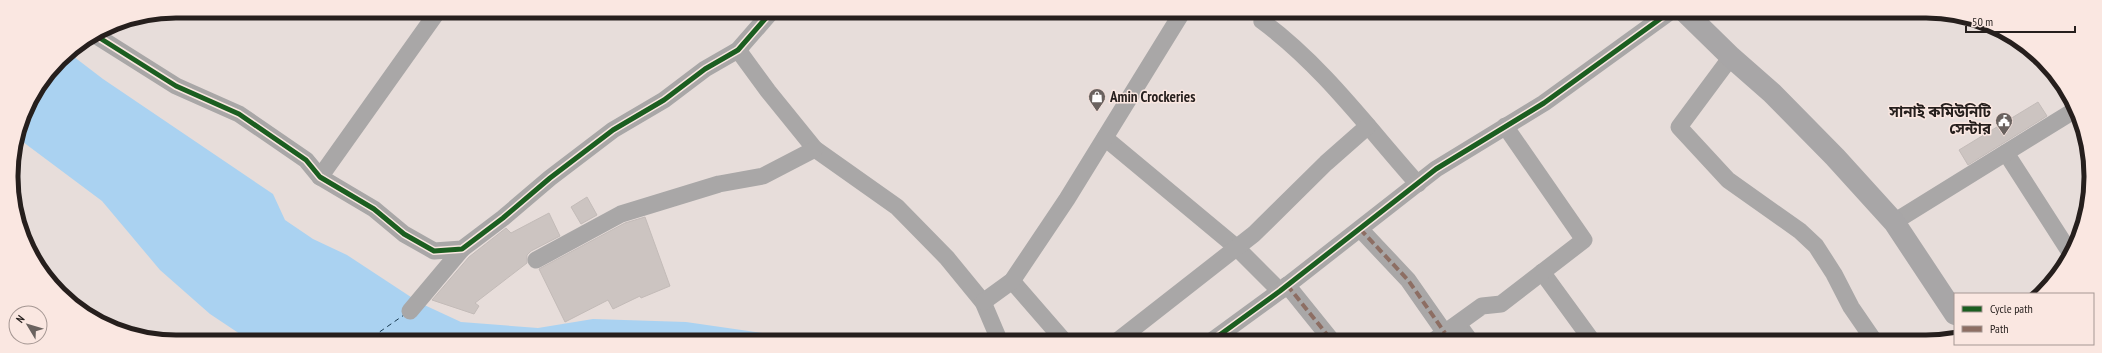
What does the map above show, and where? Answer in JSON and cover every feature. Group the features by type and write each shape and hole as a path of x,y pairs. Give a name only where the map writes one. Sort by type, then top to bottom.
{"main road":[{"path":"1691,18 1731,57 1777,98 1835,157 1894,222 1954,312"}],"street":[{"path":"320,177 433,18"},
{"path":"410,311 462,249 503,218 550,178 613,130 664,100 705,69 738,50 766,18"},
{"path":"983,302 1012,281 1067,199 1179,18"},
{"path":"1263,18 1262,21 1278,33 1334,87 1418,184"},
{"path":"1220,335 1284,288 1436,169 1544,103 1661,18"},
{"path":"102,36 176,86 239,114 306,160 320,177 374,209 404,234 434,251 462,249"},
{"path":"738,50 768,91 815,149 897,207 947,258 983,302 997,335"},
{"path":"1731,57 1680,127 1728,180 1800,231 1816,246 1834,274 1851,307 1870,335"},
{"path":"1894,222 2071,113"},
{"path":"1125,335 1259,230 1326,162 1368,126"},
{"path":"1360,229 1408,280 1445,333 1482,306 1501,304 1584,240 1506,126"},
{"path":"1105,138 1284,288 1327,335"},
{"path":"536,260 622,214 719,184 763,176 815,149"},
{"path":"2006,153 2067,248"},
{"path":"1542,272 1588,335"},
{"path":"1012,281 1059,335"}],"water":[{"path":"73,56 103,79 273,194 285,220 313,239 347,255 420,303 461,322 538,328 593,319 686,322 775,335 242,335 210,314 160,270 102,201 22,141 26,126 39,97 57,72"}],"building":[{"name":"সানাই কমিউনিটি সেন্টার","path":"2038,102 2047,116 1968,165 1959,150"},
{"path":"587,197 597,215 581,224 571,207"},
{"path":"549,213 560,236 531,251 527,255 527,263 475,303 479,306 474,314 432,300 469,257 506,228 511,233"},
{"path":"645,217 670,286 641,298 640,296 613,309 608,300 565,322 539,269 625,223"}],"ferry route":[{"path":"375,335 404,315"}],"marked path":[{"path":"1360,229 1408,280 1445,333"},
{"path":"1287,285 1327,335"}],"cycle path":[{"path":"99,38 176,86 239,114 306,160 320,177 374,209 404,234 434,251 462,249 503,218 550,178 613,130 664,100 705,69 738,50 766,18"},
{"path":"1220,335 1280,291 1436,169 1544,103 1661,18"}],"place":[{"name":"Amin Crockeries","path":"1097,112"},
{"name":"সানাই কমিউনিটি সেন্টার","path":"2004,136"}]}
